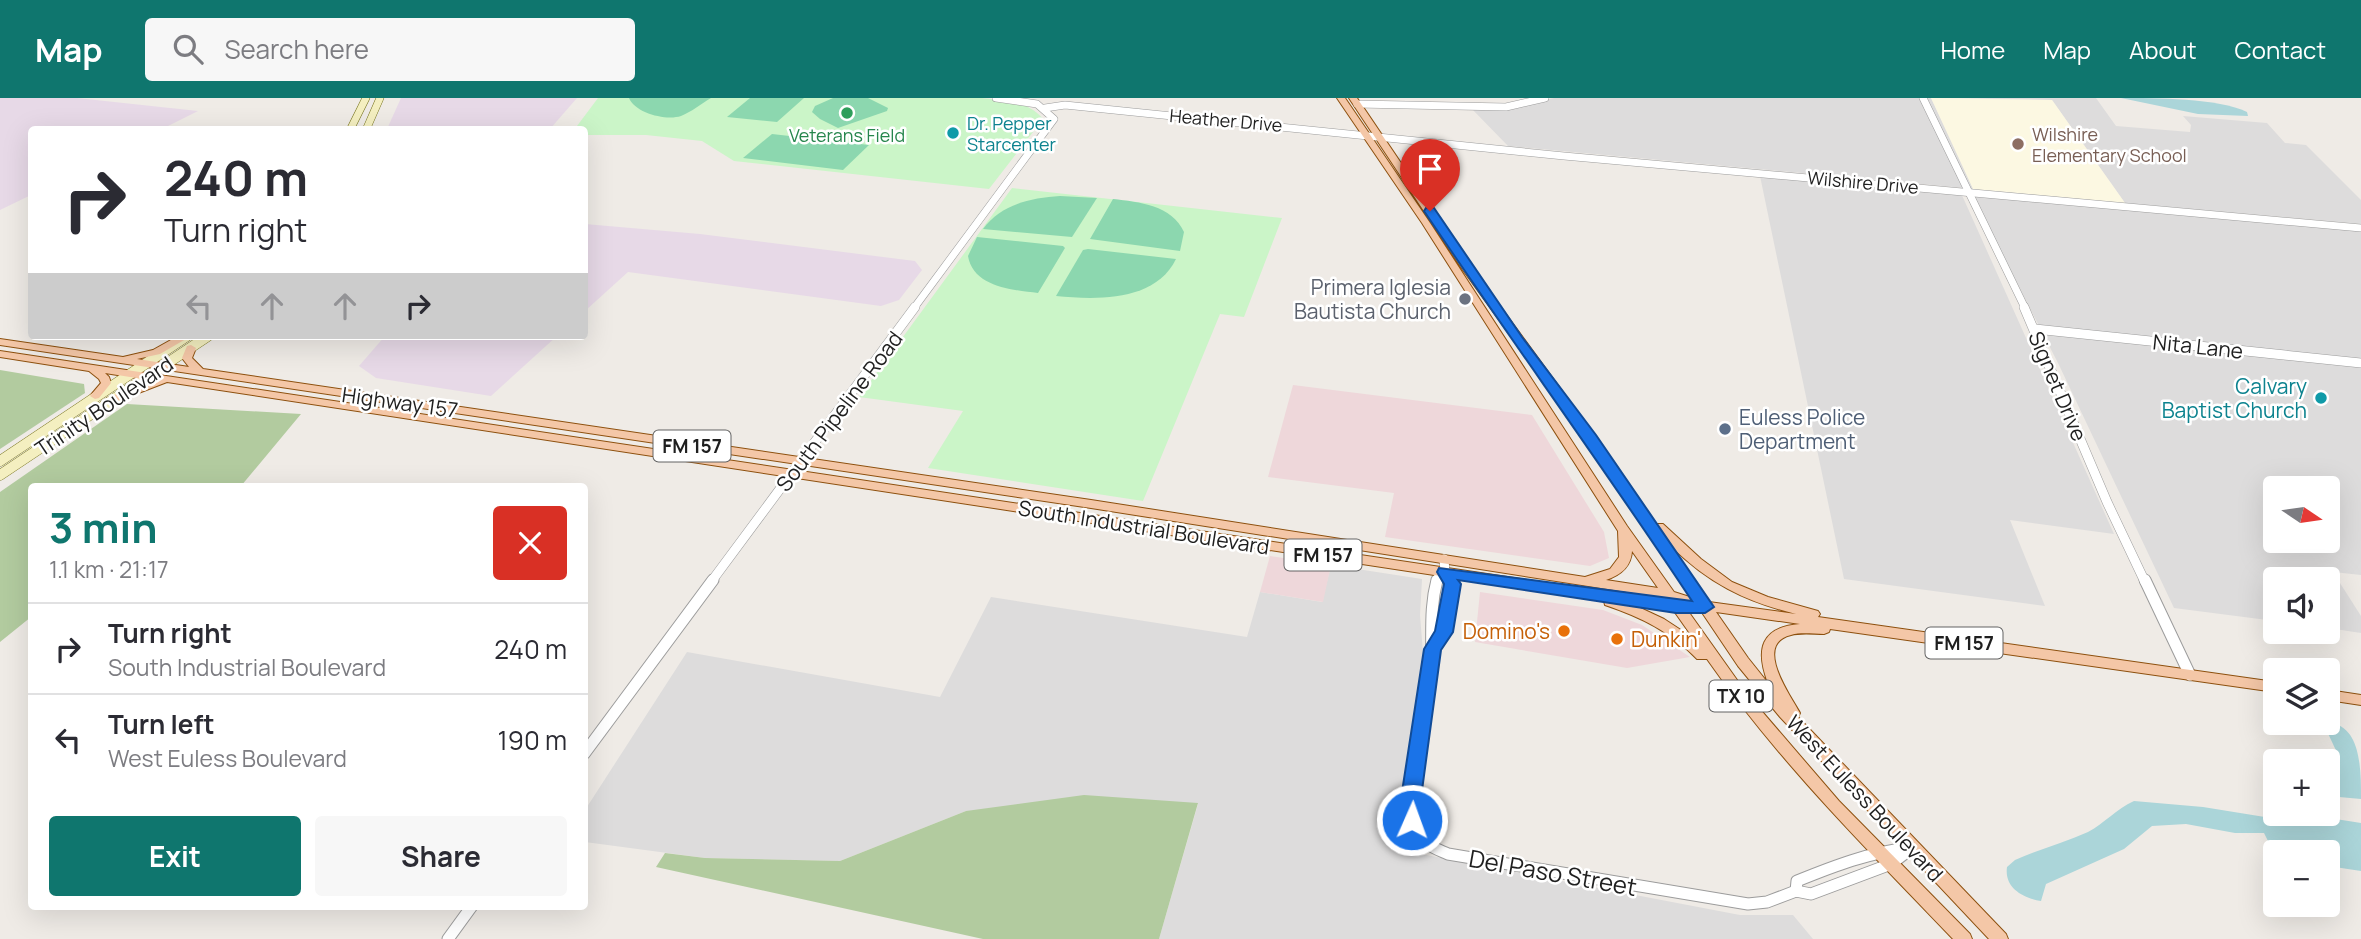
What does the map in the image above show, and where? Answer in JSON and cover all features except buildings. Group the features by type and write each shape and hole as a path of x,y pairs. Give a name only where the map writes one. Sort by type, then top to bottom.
{"main road":[{"path":"352,126 366,98"},
{"path":"368,126 380,98"},
{"name":"West Euless Boulevard","path":"1341,98 1623,529 1742,698 1878,850 1964,939"},
{"name":"West Euless Boulevard","path":"1355,101 1468,270 1641,509 1743,663 1812,742 2000,939"},
{"path":"358,114 374,113"},
{"path":"115,360 156,352 179,340"},
{"name":"Trinity Boulevard","path":"0,461 181,340"},
{"name":"Trinity Boulevard","path":"0,475 202,340"},
{"name":"Highway 157","path":"0,342 800,462"},
{"path":"191,348 187,358 200,372"},
{"name":"Highway 157","path":"0,354 792,474"},
{"path":"90,369 104,377 106,383 95,396"},
{"path":"110,401 153,383 175,380"},
{"path":"1529,383 1541,383 1556,391"},
{"path":"1576,458 1603,455"},
{"name":"South Industrial Boulevard","path":"800,462 1445,566 1561,583 1667,594 1705,607"},
{"name":"South Industrial Boulevard","path":"792,474 1250,536"},
{"path":"1641,509 1715,580 1752,598 1825,617 1839,625"},
{"path":"1561,583 1612,574 1625,559 1623,529"},
{"path":"1561,583 1652,617 1677,631 1742,698"},
{"name":"South Industrial Boulevard","path":"1561,583 1676,607 1705,607 1839,625 2263,686"},
{"path":"1812,742 1772,677 1767,650 1771,640 1786,631 1860,628"},
{"path":"2340,697 2361,700"}],"street":[{"path":"996,98 1032,102 1045,108"},
{"path":"1355,101 1503,107 1545,98"},
{"name":"Signet Drive","path":"1923,98 1966,192 2035,329 2107,502 2190,675"},
{"name":"Heather Drive","path":"1045,108 1065,105 1365,133"},
{"name":"South Pipeline Road","path":"588,749 1052,123 1052,115 1045,108"},
{"name":"Wilshire Drive","path":"1365,133 1380,137 2361,228"},
{"name":"Nita Lane","path":"2035,329 2361,363"},
{"name":"Del Paso Street","path":"1433,649 1444,632 1452,584 1445,566"},
{"name":"Del Paso Street","path":"1445,566 1436,581 1429,633 1433,649 1410,805 1412,820 1426,844 1448,855 1724,902 1767,902 1796,891 1811,894 1891,864 1912,848"},
{"name":"Del Paso Street","path":"1796,891 1797,881 1878,850 1912,848"},
{"path":"448,939 469,910"}],"shaded area":[{"path":"0,98 77,98 198,111 168,126 28,126 28,196 0,210"},
{"path":"401,98 577,98 553,126 388,126"},
{"path":"1554,98 1931,98 1975,189 1508,146 1471,108 1514,108"},
{"name":"Wilshire Elementary School","path":"1931,98 2052,100 2125,203 1973,189"},
{"path":"1958,98 2096,98 2116,126 2190,132 2191,125 2183,116 2267,123 2285,143 2306,145 2361,200 2361,224 2125,203 2052,100"},
{"path":"1760,176 1961,193 2114,534 2010,520 2045,606 1844,579"},
{"path":"1975,195 2361,230 2361,575 2340,573 2340,567 2263,567 2263,619 2174,608 2059,365 1973,197"},
{"path":"588,224 700,234 915,261 922,270 899,300 881,306 628,272 588,308"},
{"path":"382,340 553,340 491,396 376,378 359,366"},
{"path":"1293,385 1532,415 1604,532 1609,558 1590,566 1385,537 1394,493 1268,477"},
{"path":"1270,556 1331,565 1323,602 1260,592"},
{"path":"1331,565 1422,579 1420,615 1423,653 1395,849 1740,915 1793,915 1813,939 1159,939 1198,804 966,811 840,861 705,858 588,842 588,805 687,652 940,697 991,597 1247,637 1260,592 1322,602"},
{"path":"2340,583 2361,616 2361,633 2340,630"},
{"path":"1480,592 1603,610 1642,625 1690,657 1627,668 1475,642"}],"green space":[{"path":"598,98 982,98 1023,105 1043,119 989,189 734,161 702,141 646,135 588,135 588,126 577,126"},
{"path":"629,98 711,98 681,116 667,117 644,112"},
{"path":"750,98 804,98 777,122 727,117"},
{"name":"Veterans Field","path":"833,98 868,98 888,108 887,111 838,128 812,112 815,106"},
{"path":"772,134 869,145 843,170 743,158"},
{"path":"1012,188 1282,218 1244,317 1220,314 1143,501 928,468 963,411 859,397"},
{"path":"1060,196 1097,198 1072,237 983,229 990,220 1017,204"},
{"path":"1113,199 1154,206 1172,216 1184,232 1180,251 1090,239"},
{"path":"977,237 1065,248 1038,293 1028,292 996,285 978,274 971,266 968,256"},
{"path":"1083,250 1176,259 1166,273 1139,291 1106,297 1056,296"},
{"path":"0,370 84,384 85,393 0,449"},
{"path":"127,404 301,414 244,483 28,483 28,619 0,642 0,492"},
{"path":"1084,795 1198,803 1159,939 983,939 656,867 665,853 705,858 840,861 966,811"}],"water":[{"path":"2121,98 2204,101 2235,107 2247,112 2248,116 2198,114"},
{"path":"2340,726 2349,733 2357,752 2361,799 2340,797 2340,749 2335,749 2329,735 2340,735"},
{"path":"2134,801 2203,807 2263,817 2263,826 2340,826 2340,820 2361,823 2361,871 2340,868 2340,840 2268,840 2264,833 2235,833 2186,824 2152,826 2124,849 2046,884 2041,901 2016,891 2012,886 2007,867 2015,860 2088,832"}],"place":[{"name":"Veterans Field","path":"847,113"},
{"name":"Dr. Pepper Starcenter","path":"953,133"},
{"name":"Wilshire Elementary School","path":"2018,144"},
{"name":"Primera Iglesia Bautista Church","path":"1465,299"},
{"name":"Calvary Baptist Church","path":"2321,398"},
{"name":"Euless Police Department","path":"1725,429"},
{"name":"Domino's","path":"1564,631"},
{"name":"Dunkin'","path":"1617,639"}],"route":[{"path":"1412,820 1410,805 1433,649 1444,632 1452,584 1445,572 1676,607 1705,607 1641,509 1468,270 1430,211"}]}
